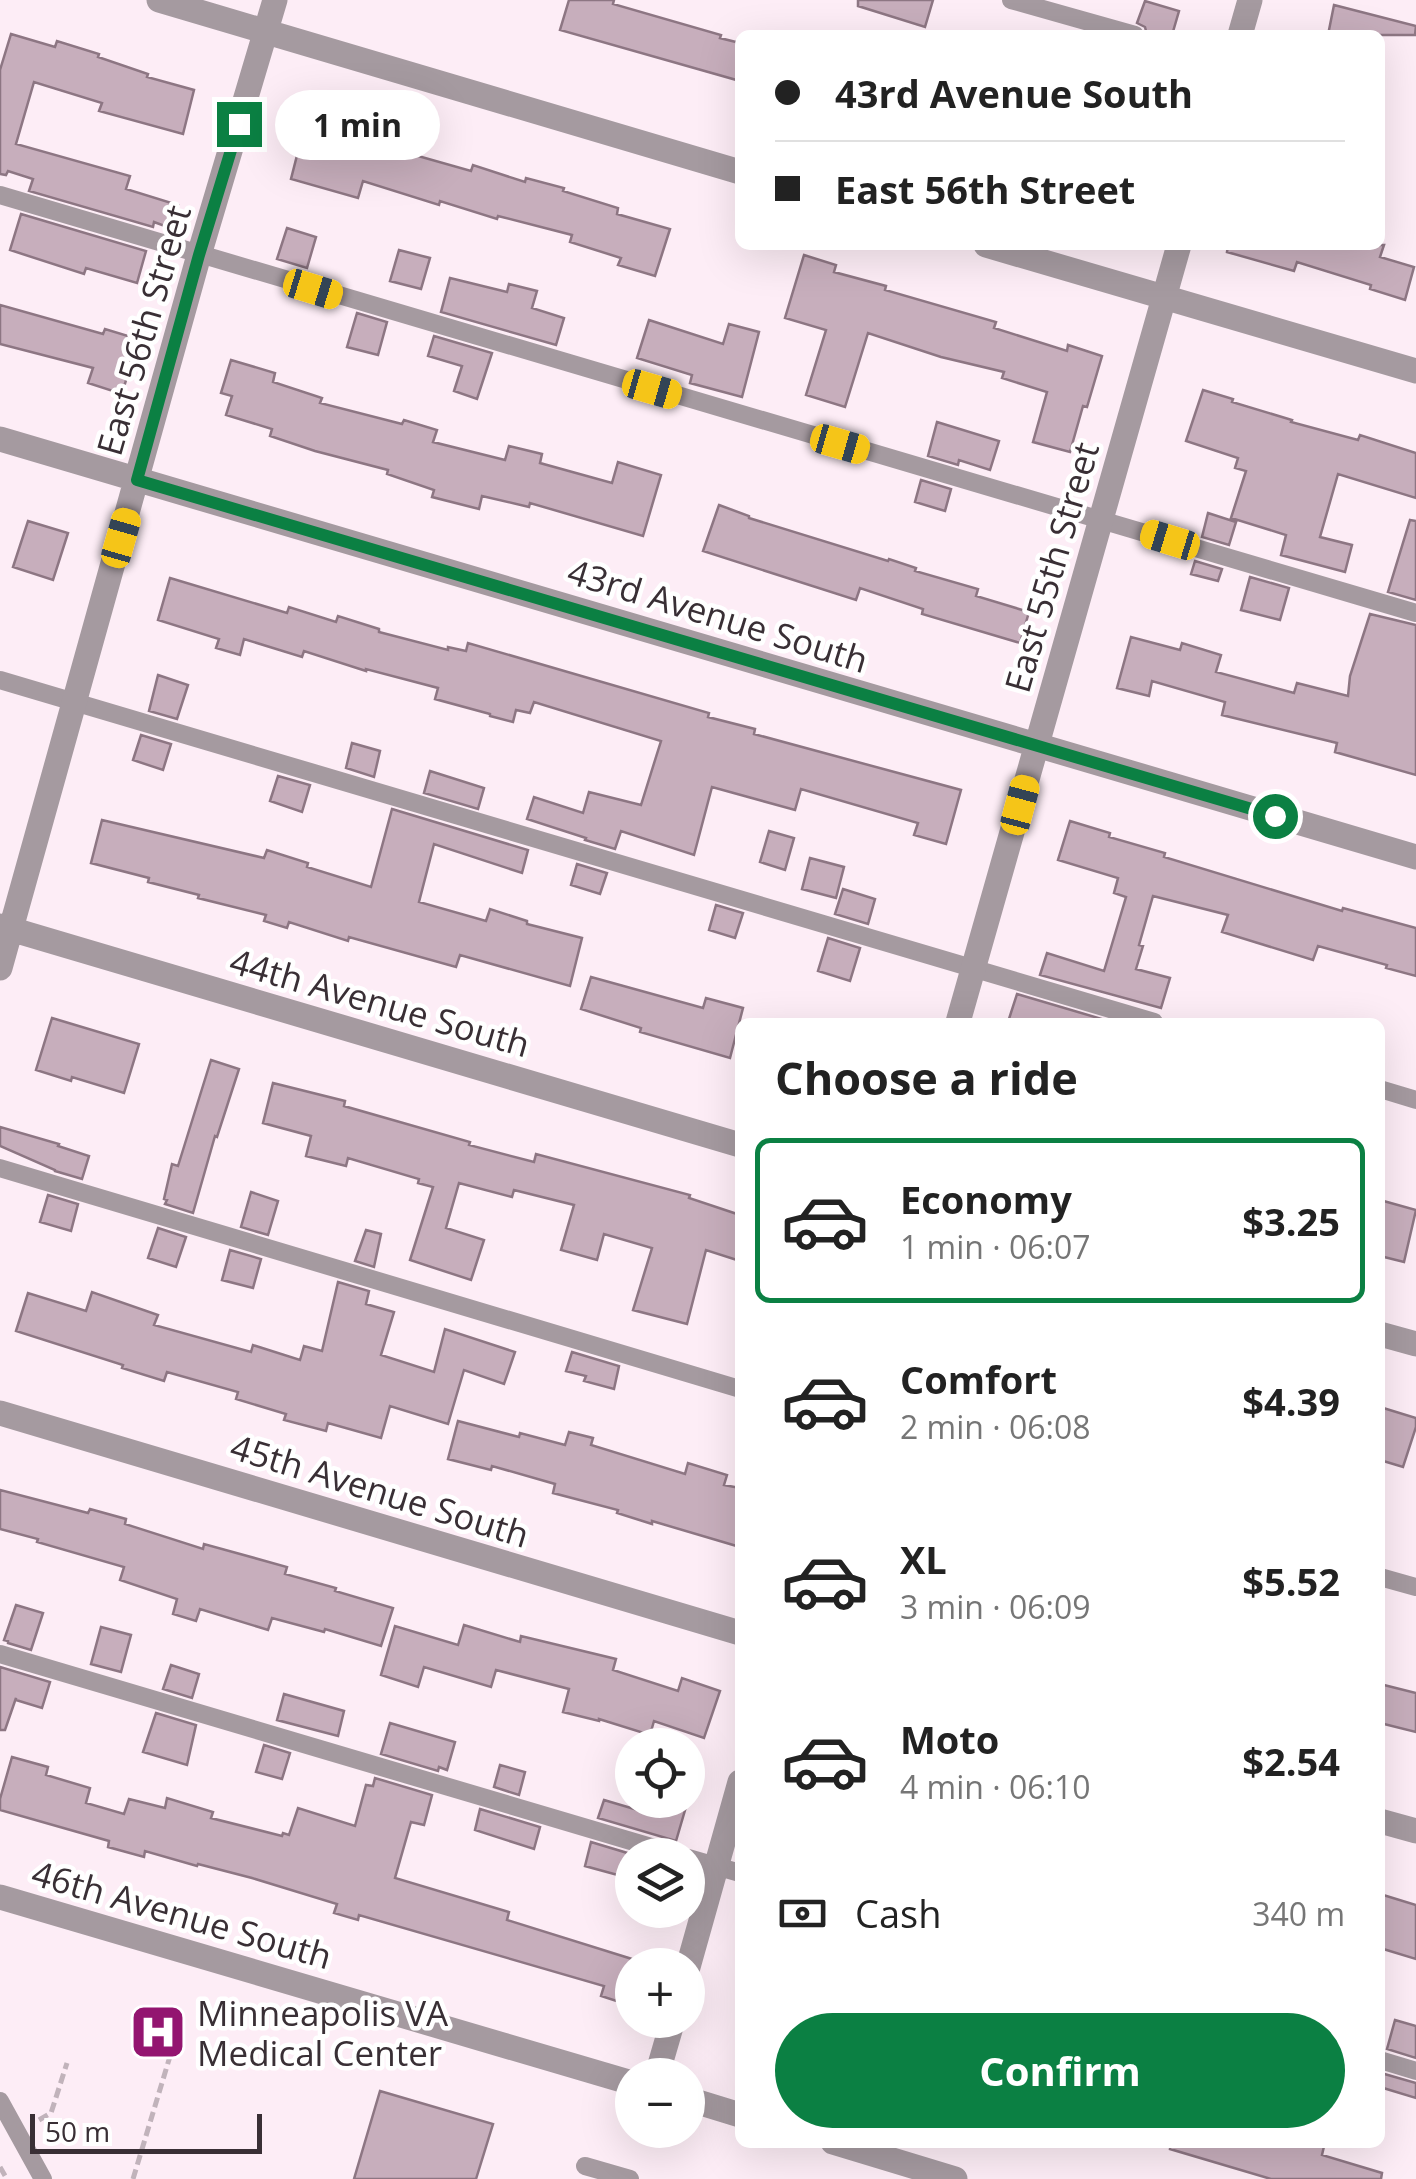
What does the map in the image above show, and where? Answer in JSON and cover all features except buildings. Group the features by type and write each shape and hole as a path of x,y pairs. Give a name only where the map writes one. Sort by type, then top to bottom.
{"street":[{"path":"159,0 735,171"},
{"name":"East 56th Street","path":"0,968 5,928 74,702 275,0"},
{"path":"1241,30 1250,0"},
{"path":"1003,250 1416,371"},
{"name":"East 55th Street","path":"959,1018 1177,250"},
{"name":"43rd Avenue South","path":"0,439 1416,857"},
{"name":"44th Avenue South","path":"5,928 735,1143"},
{"path":"1385,1335 1416,1344"},
{"name":"45th Avenue South","path":"0,1413 735,1632"},
{"path":"696,1948 728,1870 735,1819"},
{"path":"1385,1822 1416,1831"},
{"name":"46th Avenue South","path":"1,1900 615,2078"},
{"path":"705,2104 735,2113"},
{"path":"852,2148 954,2179"}],"lane":[{"path":"1012,0 1117,30"},
{"path":"0,195 1416,612"},
{"path":"0,680 1141,1018"},
{"path":"1385,1091 1416,1100"},
{"path":"0,1168 735,1388"},
{"path":"1385,1578 1416,1587"},
{"path":"0,1654 621,1838"},
{"path":"1385,2062 1416,2071"},
{"path":"0,2101 43,2179"},
{"path":"585,2166 630,2179"}],"path":[{"path":"134,2179 174,2043"},
{"path":"18,2133 51,2113 67,2063"},
{"path":"0,2167 6,2179"}],"place":[{"name":"Minneapolis VA Medical Center","path":"158,2032"}],"route":[{"path":"239,124 137,480 1275,816"}]}
